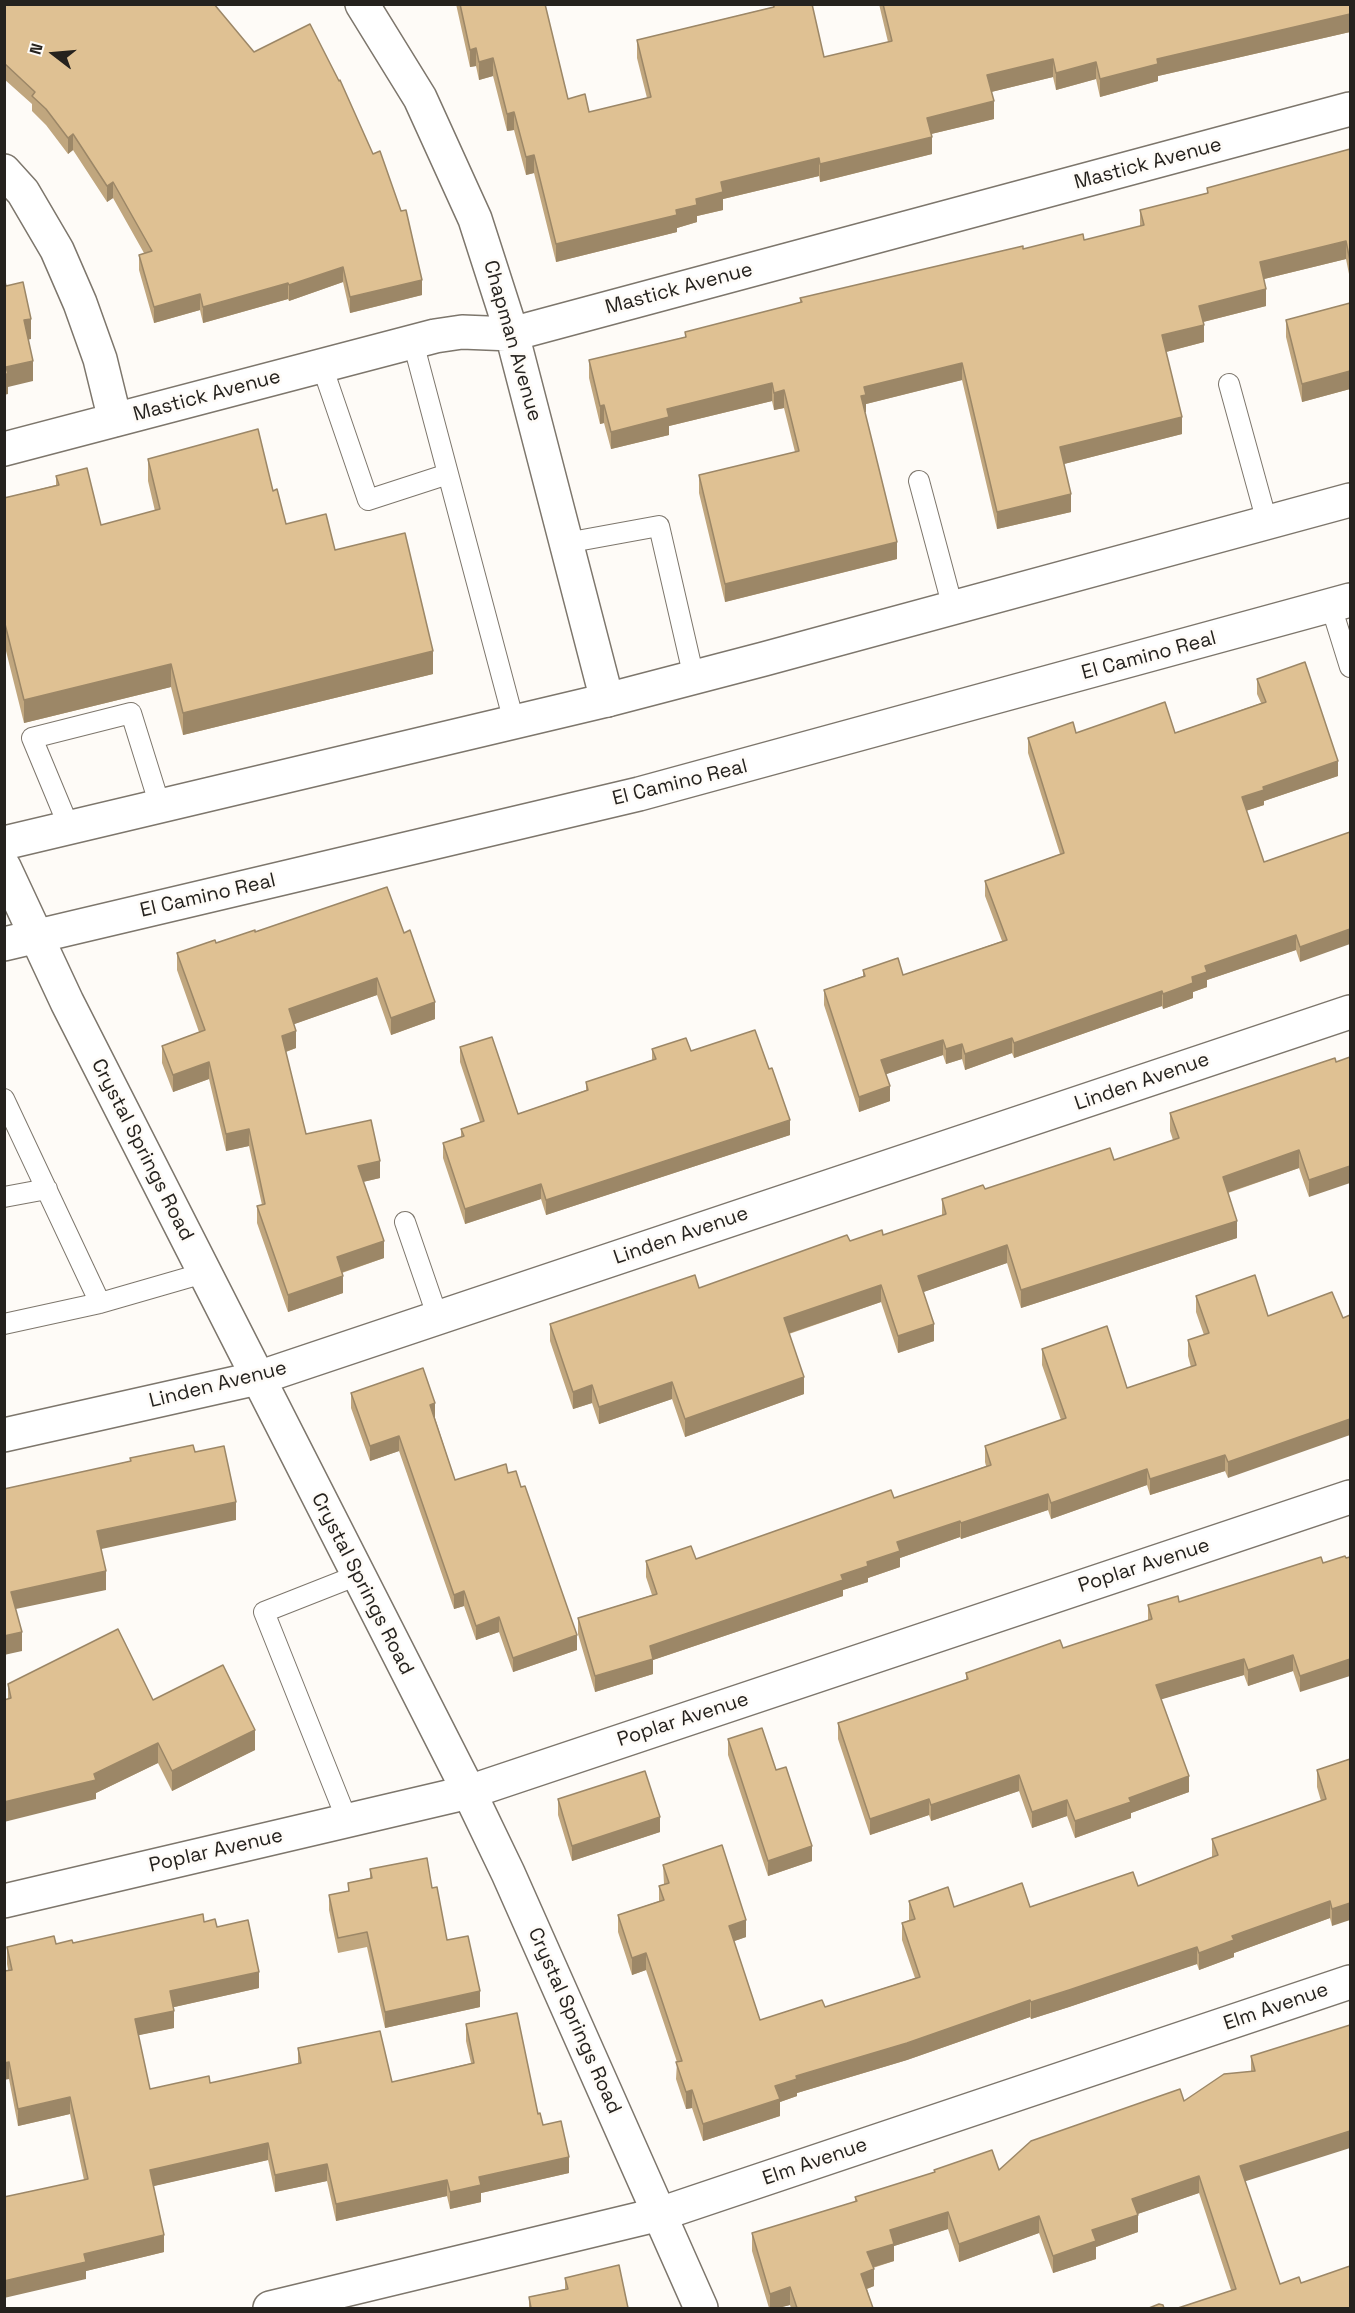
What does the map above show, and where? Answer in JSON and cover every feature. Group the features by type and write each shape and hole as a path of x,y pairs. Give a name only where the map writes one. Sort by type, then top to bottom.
{"street":[{"name":"Chapman Avenue","path":"362,4 420,98 478,228 512,334 607,700"},
{"name":"Mastick Avenue","path":"4,449 413,342 462,332 512,334 1350,109"},
{"path":"4,171 23,192 62,261 100,359 115,420"},
{"path":"4,843 694,678 1350,500"},
{"name":"El Camino Real","path":"4,944 639,794 1341,603"},
{"name":"Crystal Springs Road","path":"4,867 36,937 204,1273 469,1792 508,1873 701,2308"},
{"name":"Linden Avenue","path":"4,1435 258,1378 1350,1012"},
{"name":"Poplar Avenue","path":"4,1901 469,1792 1350,1497"},
{"name":"Elm Avenue","path":"270,2308 660,2214 1350,1982"}],"lane":[{"path":"413,342 514,722"},
{"path":"322,366 368,500 448,474"},
{"path":"1229,384 1267,522"},
{"path":"919,481 953,608"},
{"path":"566,543 659,526 694,678"},
{"path":"1341,603 1350,667"},
{"path":"69,827 32,738 131,713 159,806"},
{"path":"4,1099 100,1303"},
{"path":"4,1197 47,1189"},
{"path":"405,1222 438,1318"},
{"path":"4,1324 100,1303 204,1273"},
{"path":"347,1820 264,1612 358,1575"}],"building":[{"path":"4,4 214,4 254,52 310,24 340,80 373,154 380,151 401,211 406,210 422,280 350,297 343,267 289,285 288,283 203,307 200,294 154,307 139,255 152,251 113,182 107,186 73,134 68,138 46,109 32,96 35,92 4,63"},
{"path":"460,4 545,4 568,99 585,94 589,112 651,97 637,40 774,7 774,4 812,4 824,57 892,41 883,4 1350,4 1350,14 1157,59 1158,64 1100,79 1096,62 1056,73 1053,59 987,75 994,101 927,118 932,137 820,164 819,158 721,182 723,192 696,199 697,205 676,210 677,215 556,244 534,155 526,157 514,112 507,114 493,58 479,62 476,48 470,50"},
{"path":"1350,149 1350,261 1346,241 1260,262 1266,289 1199,306 1204,325 1162,335 1182,417 1060,447 1071,494 997,512 962,363 864,387 866,395 861,396 897,542 725,584 699,475 799,451 784,390 774,393 772,383 667,409 669,417 611,432 604,405 600,406 589,360 686,337 685,332 802,302 800,298 1023,246 1023,249 1083,234 1084,240 1144,225 1140,210 1208,193 1207,188"},
{"path":"4,278 6,286 23,282 31,319 24,320 33,361 6,367 8,374 4,374"},
{"path":"1350,303 1350,371 1302,384 1286,320"},
{"path":"258,429 273,491 277,489 286,524 326,514 335,550 405,533 433,651 183,713 171,664 24,700 4,620 4,498 59,485 56,476 87,468 101,525 160,509 148,459"},
{"path":"1305,662 1338,761 1263,787 1264,790 1242,797 1264,862 1350,832 1350,929 1300,947 1296,935 1205,966 1207,972 1192,977 1193,983 1163,994 1162,991 1014,1043 1012,1038 965,1054 962,1044 946,1049 943,1040 881,1060 890,1086 859,1097 824,990 865,976 863,970 898,958 903,975 1007,940 985,881 1064,853 1028,738 1073,722 1076,733 1165,702 1175,733 1266,702 1257,679"},
{"path":"387,887 404,933 410,930 435,1002 391,1018 377,978 289,1009 296,1031 282,1036 306,1134 371,1120 380,1161 358,1166 384,1241 337,1257 343,1276 288,1295 257,1206 265,1204 249,1129 226,1134 209,1062 173,1075 162,1046 205,1030 177,953 215,940 216,943 255,930 255,932"},
{"path":"755,1030 769,1069 772,1068 790,1120 546,1200 541,1184 465,1209 443,1143 464,1136 461,1129 484,1121 460,1047 492,1037 518,1114 588,1090 586,1082 656,1059 652,1049 686,1038 691,1051"},
{"path":"1350,1057 1350,1166 1309,1180 1299,1150 1223,1177 1237,1221 1021,1290 1007,1245 918,1276 934,1324 898,1336 881,1285 784,1318 804,1377 685,1419 672,1382 599,1407 592,1385 573,1392 550,1324 695,1275 699,1288 847,1235 850,1241 882,1230 883,1235 946,1214 942,1199 983,1185 985,1189 1110,1148 1114,1160 1179,1138 1170,1113 1335,1058 1336,1062"},
{"path":"1255,1275 1268,1316 1332,1292 1343,1318 1350,1315 1350,1419 1228,1462 1225,1455 1150,1479 1147,1469 1051,1503 1048,1494 897,1542 900,1551 867,1562 868,1566 841,1575 843,1580 650,1646 653,1659 595,1676 578,1618 657,1594 646,1561 691,1546 696,1559 891,1490 894,1498 991,1465 985,1446 1066,1418 1042,1349 1107,1326 1127,1388 1196,1365 1188,1340 1209,1333 1196,1296"},
{"path":"423,1368 435,1403 430,1405 455,1480 506,1464 508,1473 516,1471 521,1487 525,1486 577,1635 513,1658 499,1617 476,1626 464,1591 454,1595 399,1436 370,1446 351,1393"},
{"path":"193,1445 195,1452 224,1446 236,1502 97,1531 106,1571 11,1592 22,1632 4,1636 4,1489"},
{"path":"1345,1556 1350,1557 1350,1659 1300,1676 1293,1655 1248,1670 1244,1659 1156,1685 1189,1776 1129,1798 1131,1802 1075,1821 1067,1800 1032,1812 1019,1775 931,1805 929,1799 870,1819 838,1723 968,1679 966,1673 1060,1640 1063,1648 1152,1619 1148,1605 1178,1596 1179,1602 1321,1557 1323,1563"},
{"path":"118,1629 153,1700 223,1665 255,1730 172,1771 158,1743 94,1774 96,1780 4,1802 4,1700 11,1698 8,1684"},
{"path":"762,1728 776,1770 786,1767 812,1846 768,1861 728,1739"},
{"path":"1350,1759 1350,1903 1332,1909 1330,1901 1232,1936 1234,1940 1199,1953 1197,1947 1069,1990 1031,2002 1030,2000 907,2043 796,2076 797,2079 775,2086 780,2099 703,2124 692,2090 686,2092 676,2062 682,2061 646,1953 632,1958 618,1915 664,1900 659,1886 669,1883 663,1865 722,1845 746,1920 729,1926 760,2020 822,2000 825,2007 920,1977 902,1923 915,1919 909,1901 948,1887 954,1907 1022,1883 1030,1907 1133,1872 1138,1886 1218,1855 1212,1839 1326,1799 1317,1770"},
{"path":"645,1771 660,1817 572,1846 558,1799"},
{"path":"427,1858 432,1888 437,1887 447,1940 468,1936 480,1991 385,2012 367,1932 338,1938 329,1895 349,1891 348,1883 372,1878 370,1869"},
{"path":"203,1914 204,1922 215,1919 217,1927 248,1920 259,1972 170,1991 174,2011 135,2019 150,2089 209,2076 210,2083 301,2063 298,2048 380,2031 392,2082 474,2063 466,2024 517,2013 538,2114 540,2113 543,2125 561,2121 569,2157 479,2177 481,2185 450,2192 447,2180 336,2204 327,2164 275,2175 268,2143 150,2170 164,2235 84,2254 86,2262 4,2281 4,2197 88,2179 70,2097 18,2109 9,2062 4,2063 4,1971 12,1970 7,1947 54,1936 56,1944 72,1940 73,1943"},
{"path":"1350,2025 1350,2131 1240,2166 1280,2284 1299,2277 1301,2283 1350,2266 1350,2308 1178,2308 1236,2289 1199,2176 1132,2199 1138,2215 1092,2230 1096,2241 1053,2256 1039,2216 959,2244 948,2212 890,2230 894,2244 867,2252 874,2269 861,2274 873,2308 797,2308 790,2287 770,2294 752,2233 857,2201 855,2197 935,2172 934,2170 992,2150 999,2170 1031,2141 1180,2089 1184,2101 1224,2074 1255,2071 1251,2056"},
{"path":"619,2265 628,2308 531,2308 529,2297 568,2289 565,2278"},
{"path":"1159,2304 1164,2308 1149,2308"}]}
